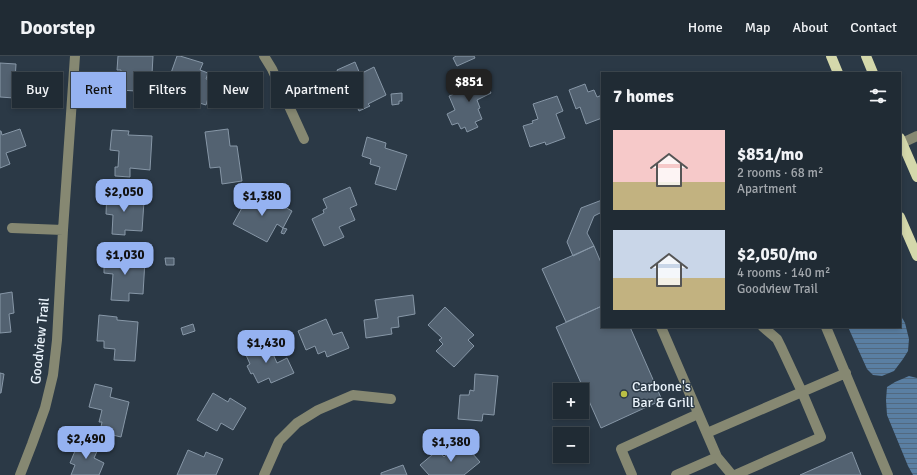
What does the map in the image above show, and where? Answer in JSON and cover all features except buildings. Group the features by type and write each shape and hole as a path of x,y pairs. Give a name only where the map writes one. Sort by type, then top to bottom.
{"main road":[{"path":"831,56 838,72"},
{"path":"866,56 873,72"},
{"path":"901,141 917,177"},
{"path":"901,219 917,256"}],"street":[{"name":"Goodview Trail","path":"20,475 45,408 53,375 57,340 63,230 76,56"},
{"path":"264,56 272,69 304,139"},
{"path":"901,141 917,136"},
{"path":"12,228 63,230"},
{"path":"661,328 717,457 732,475"},
{"path":"735,475 821,437 777,339 764,328"},
{"path":"826,328 888,475"},
{"path":"706,433 846,373"},
{"path":"264,475 279,440 296,423 318,410 353,395 391,399"},
{"path":"632,475 621,449 698,414"},
{"path":"676,475 717,457"}],"water":[{"path":"901,316 905,323 909,339 908,351 903,359 894,371 882,376 873,375 867,369 848,328 901,328"},
{"path":"909,376 917,378 917,475 913,475 908,466 887,415 887,387"}],"place":[{"name":"Carbone's Bar & Grill","path":"624,394"}]}
